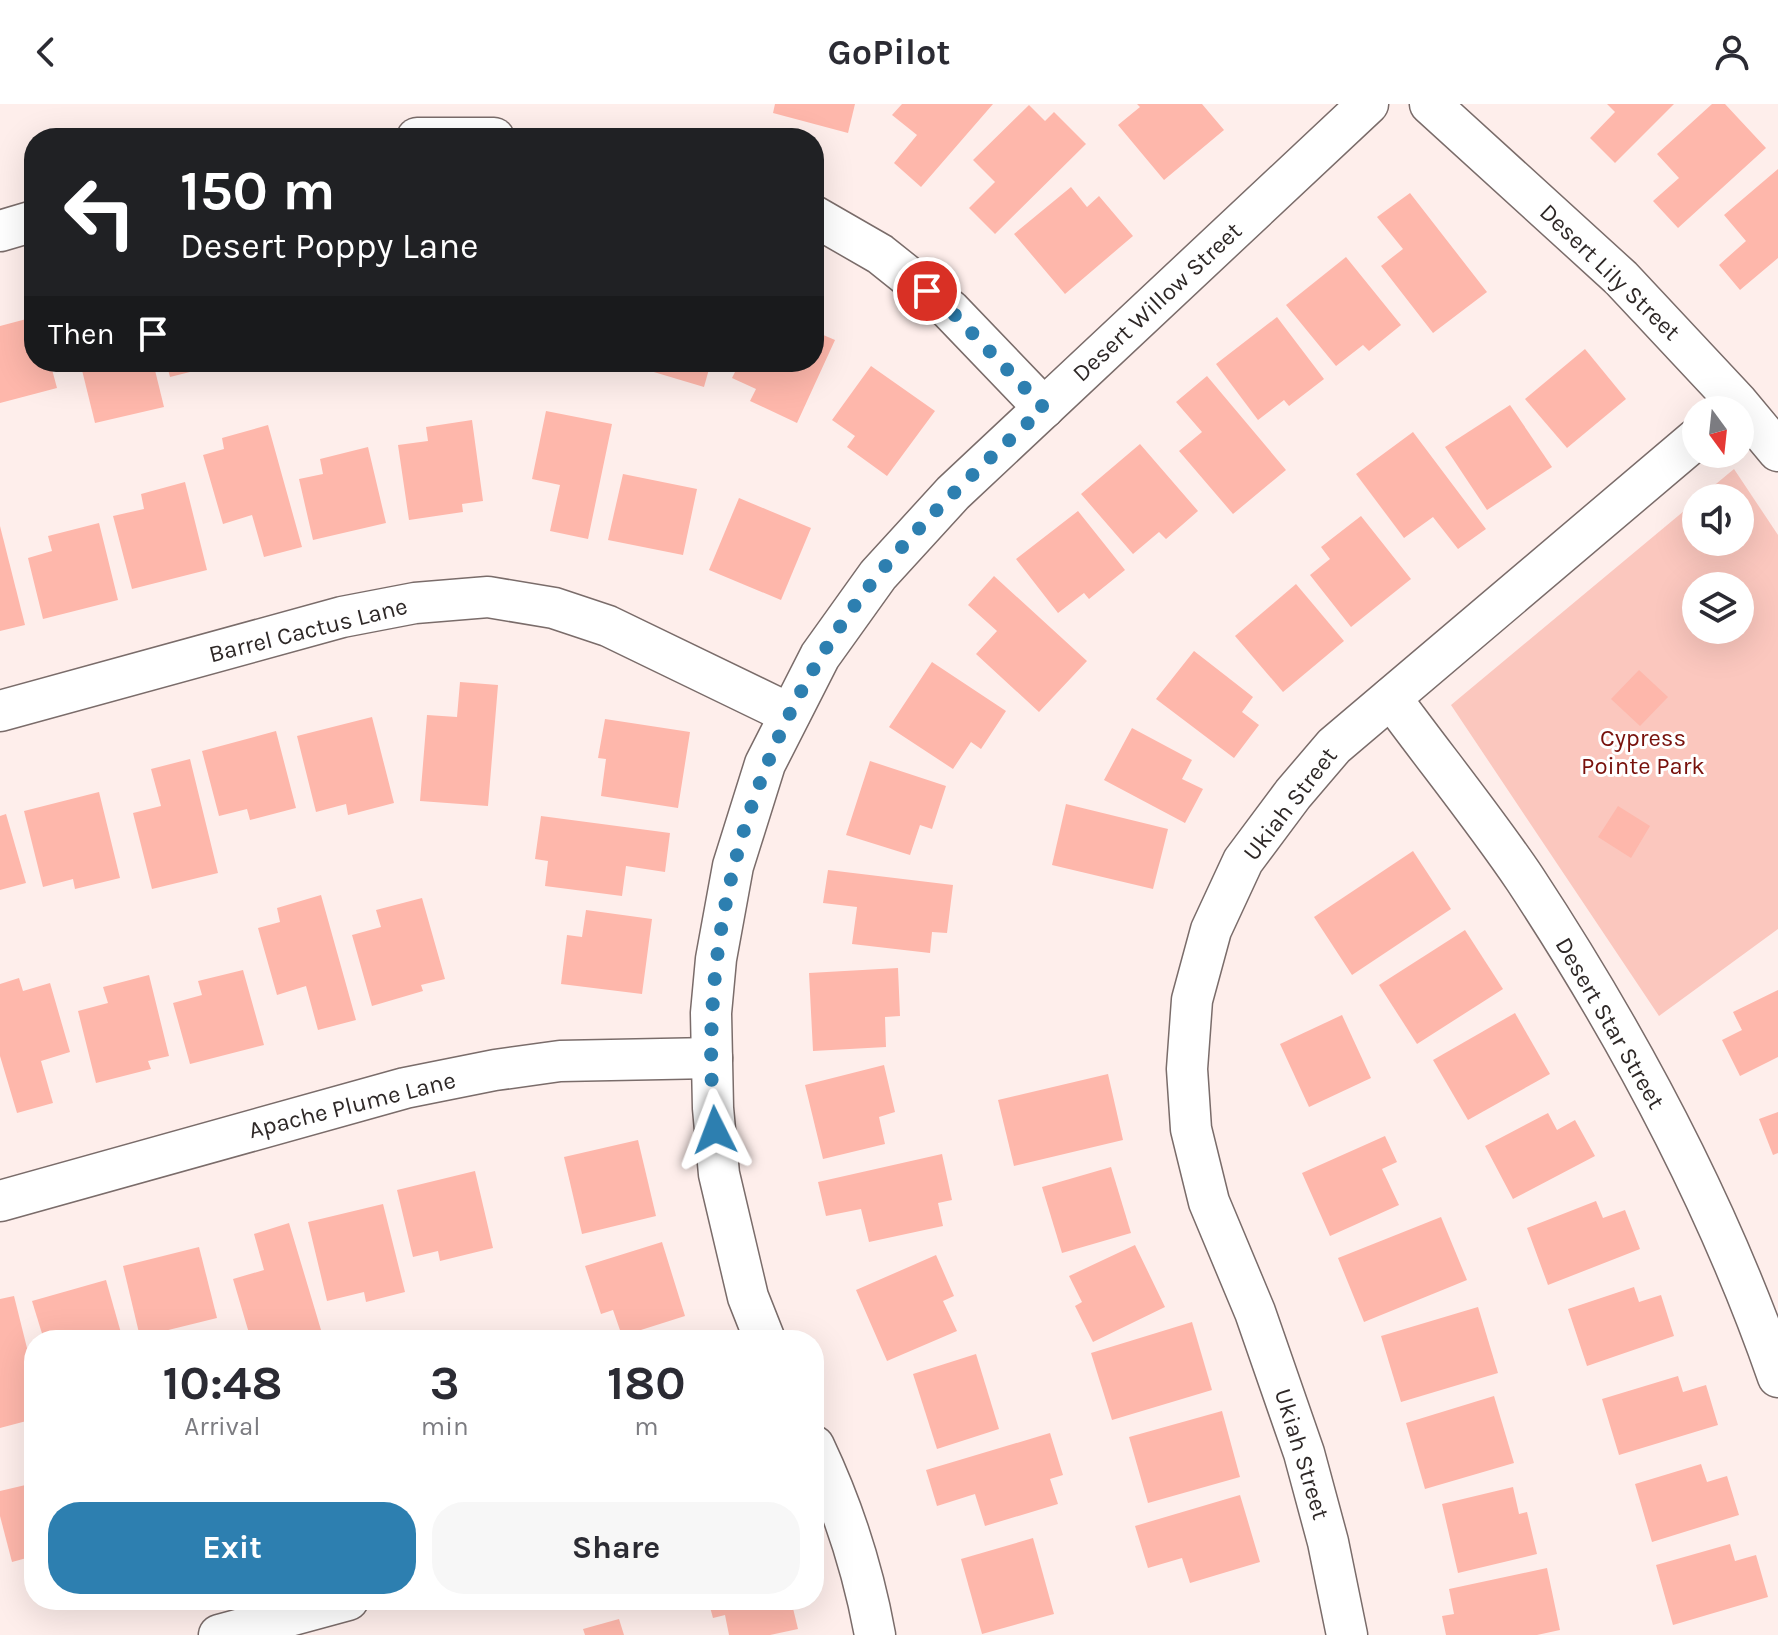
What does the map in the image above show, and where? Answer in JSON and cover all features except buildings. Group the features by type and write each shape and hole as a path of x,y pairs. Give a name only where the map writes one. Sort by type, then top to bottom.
{"street":[{"name":"Desert Willow Street","path":"761,1330 748,1297 719,1174 713,1108 711,1013 716,959 733,866 765,764 820,656 878,575 953,493 1368,104"},
{"name":"Desert Lily Street","path":"1430,104 1621,278 1724,396"},
{"path":"824,222 880,254 950,310 1044,408"},
{"path":"0,231 24,224"},
{"name":"Desert Lily Street","path":"1754,427 1778,451"},
{"name":"Ukiah Street","path":"1347,1635 1328,1542 1304,1453 1255,1312 1209,1202 1191,1129 1187,1069 1192,1000 1211,930 1243,861 1334,746 1682,451"},
{"name":"Barrel Cactus Lane","path":"0,711 342,617 415,603 488,597 554,608 608,626 790,714"},
{"name":"Desert Star Street","path":"1391,698 1523,877 1616,1025 1676,1138 1731,1255 1778,1377"},
{"name":"Apache Plume Lane","path":"0,1201 405,1088 560,1061 712,1058"},
{"path":"824,1470 850,1533 866,1587 875,1635"},
{"path":"219,1635 311,1610"}],"green space":[{"name":"Cypress Pointe Park","path":"1734,469 1744,484 1716,484"},
{"name":"Cypress Pointe Park","path":"1754,499 1778,535 1778,929 1659,1016 1451,705 1682,513 1682,556 1754,556"}],"route":[{"path":"715,1130 711,1013 716,959 733,866 765,764 820,656 878,575 953,493 1044,408 950,310 927,291"}]}
